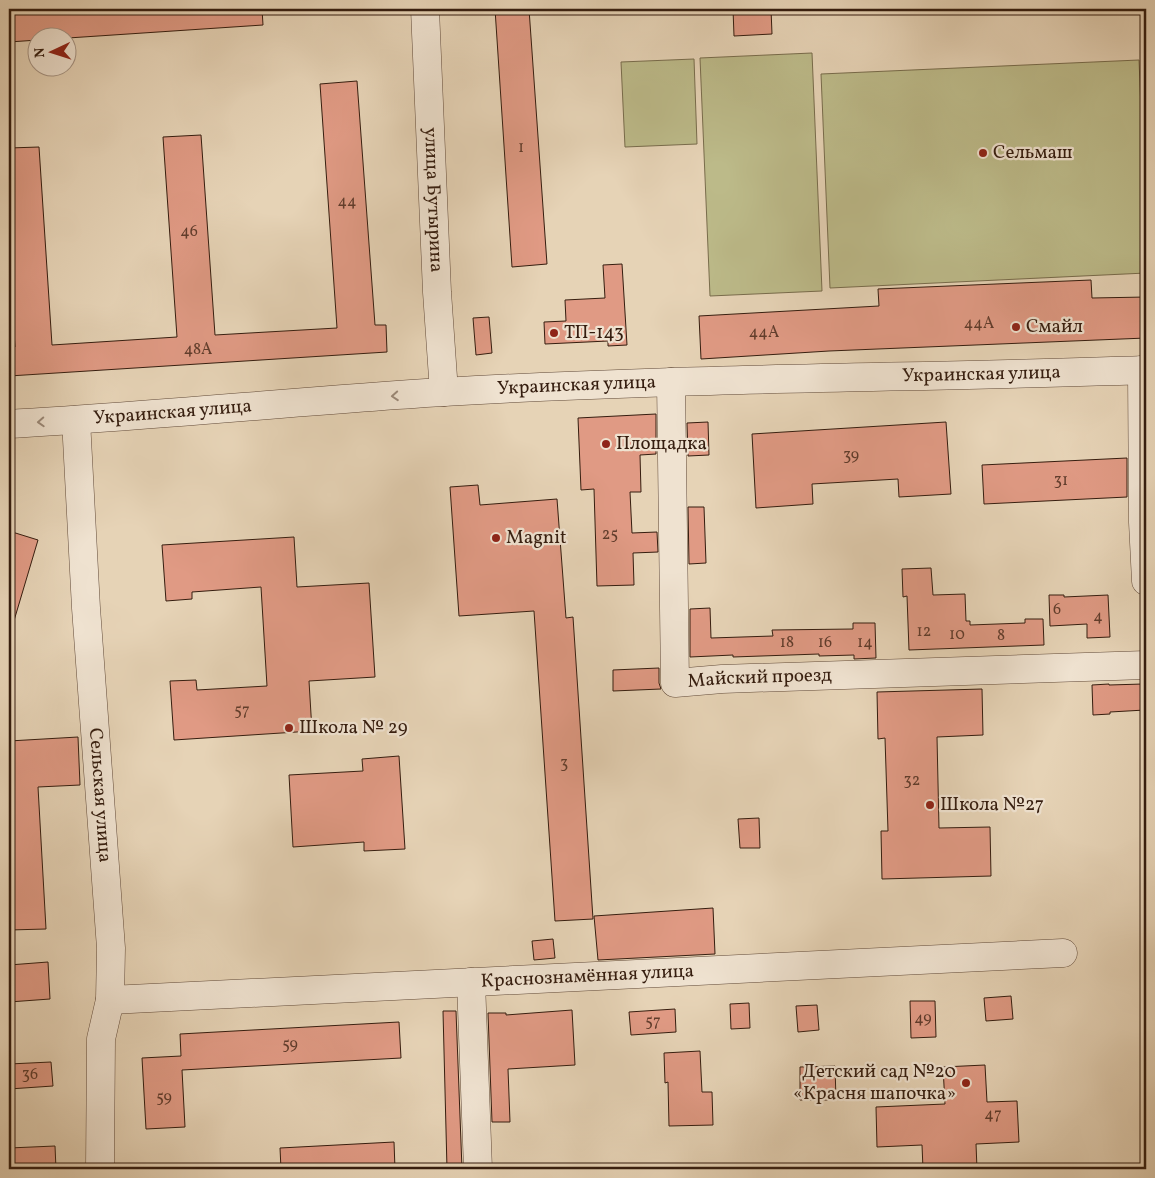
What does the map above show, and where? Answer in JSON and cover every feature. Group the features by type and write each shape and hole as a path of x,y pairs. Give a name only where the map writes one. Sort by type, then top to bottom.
{"street":[{"name":"улица Бутырина","path":"425,9 437,282 444,392"},
{"name":"Украинская улица","path":"9,424 444,392 671,382 929,377 1144,370"},
{"path":"1144,370 1143,522 1146,581"},
{"name":"Майский проезд","path":"671,382 675,683 722,679 1146,666"},
{"name":"Сельская улица","path":"76,420 86,608 111,948 110,1000 101,1039 100,1169"},
{"name":"Краснознамённая улица","path":"110,1000 1063,953"},
{"path":"471,982 478,1169"}],"shaded area":[{"path":"812,53 822,291 710,296 700,58"},
{"path":"694,59 697,144 625,147 621,62"},
{"name":"Сельмаш","path":"1139,60 1146,273 830,288 821,74"}],"building":[{"path":"9,9 262,9 263,25 78,37 78,28 28,28 28,41 9,42"},
{"path":"495,9 529,9 547,264 512,267"},
{"path":"733,9 771,9 772,34 734,36"},
{"path":"357,81 375,325 386,325 387,352 9,376 9,348 15,347 9,258 9,148 39,147 52,345 177,337 163,137 201,135 215,335 337,328 320,84"},
{"path":"622,264 627,345 608,346 608,341 545,344 544,322 566,321 565,300 605,298 603,265"},
{"path":"1091,280 1092,298 1146,297 1146,338 829,351 701,359 699,316 879,306 878,289"},
{"path":"489,317 492,353 476,355 473,318"},
{"path":"656,414 656,454 640,455 641,492 630,492 632,533 657,532 658,552 633,553 634,585 597,586 594,489 581,490 578,418"},
{"path":"708,422 709,455 688,456 687,423"},
{"path":"946,422 951,494 899,497 898,479 812,484 813,504 756,508 752,434"},
{"path":"1127,458 1127,497 984,504 982,465"},
{"path":"478,485 480,505 557,499 566,618 573,617 593,919 555,921 534,611 459,616 450,487"},
{"path":"688,507 704,507 706,563 689,564"},
{"path":"9,531 38,540 13,624 9,624"},
{"path":"294,537 297,587 369,583 375,677 309,681 312,731 174,740 170,681 196,680 197,690 267,686 261,587 192,592 192,599 166,601 162,545"},
{"path":"931,568 933,595 965,594 966,621 970,621 970,625 1025,623 1025,619 1043,619 1044,645 909,650 907,596 903,597 902,569"},
{"path":"1049,595 1064,595 1064,597 1108,595 1110,637 1087,638 1087,624 1050,626"},
{"path":"710,608 711,638 773,636 772,630 853,629 853,623 875,623 876,658 854,659 854,655 819,656 819,654 690,657 690,609"},
{"path":"659,668 661,689 613,691 613,670"},
{"path":"1143,684 1145,710 1093,715 1092,685"},
{"path":"982,689 983,735 937,737 939,828 990,827 991,876 882,879 881,831 888,831 885,738 878,739 877,692"},
{"path":"78,737 80,785 38,787 46,929 9,930 9,741"},
{"path":"399,756 405,849 364,851 364,842 293,847 289,775 363,771 362,759"},
{"path":"759,818 760,848 740,848 738,819"},
{"path":"713,908 715,954 598,960 594,916"},
{"path":"553,939 555,958 534,960 532,941"},
{"path":"48,962 50,999 9,1002 9,965"},
{"path":"1011,996 1013,1019 986,1021 984,998"},
{"path":"910,1001 935,1001 936,1037 911,1038"},
{"path":"749,1003 750,1028 731,1029 730,1004"},
{"path":"817,1005 819,1030 798,1032 796,1006"},
{"path":"675,1009 676,1032 631,1035 629,1012"},
{"path":"572,1010 575,1065 508,1069 510,1122 492,1122 488,1013 506,1013 506,1015"},
{"path":"443,1011 456,1011 462,1169 447,1169"},
{"path":"399,1022 401,1058 182,1070 185,1127 146,1129 142,1058 181,1056 180,1034"},
{"path":"700,1051 702,1092 712,1092 713,1125 669,1126 668,1082 665,1083 664,1053"},
{"path":"51,1062 53,1086 9,1089 9,1064"},
{"path":"985,1065 987,1102 1017,1101 1019,1142 976,1144 977,1169 923,1169 922,1145 877,1147 876,1107 945,1104 943,1067"},
{"path":"835,1066 836,1100 800,1100 800,1067"},
{"path":"394,1142 395,1169 281,1169 280,1148"},
{"path":"55,1146 56,1169 9,1169 9,1148"}],"place":[{"name":"Сельмаш","path":"983,153"},
{"name":"Смайл","path":"1016,327"},
{"name":"ТП-143","path":"554,333"},
{"name":"Площадка","path":"606,444"},
{"name":"Magnit","path":"496,538"},
{"name":"Школа № 29","path":"289,728"},
{"name":"Школа №27","path":"930,805"},
{"name":"Детский сад №20 «Красня шапочка»","path":"966,1083"}]}
